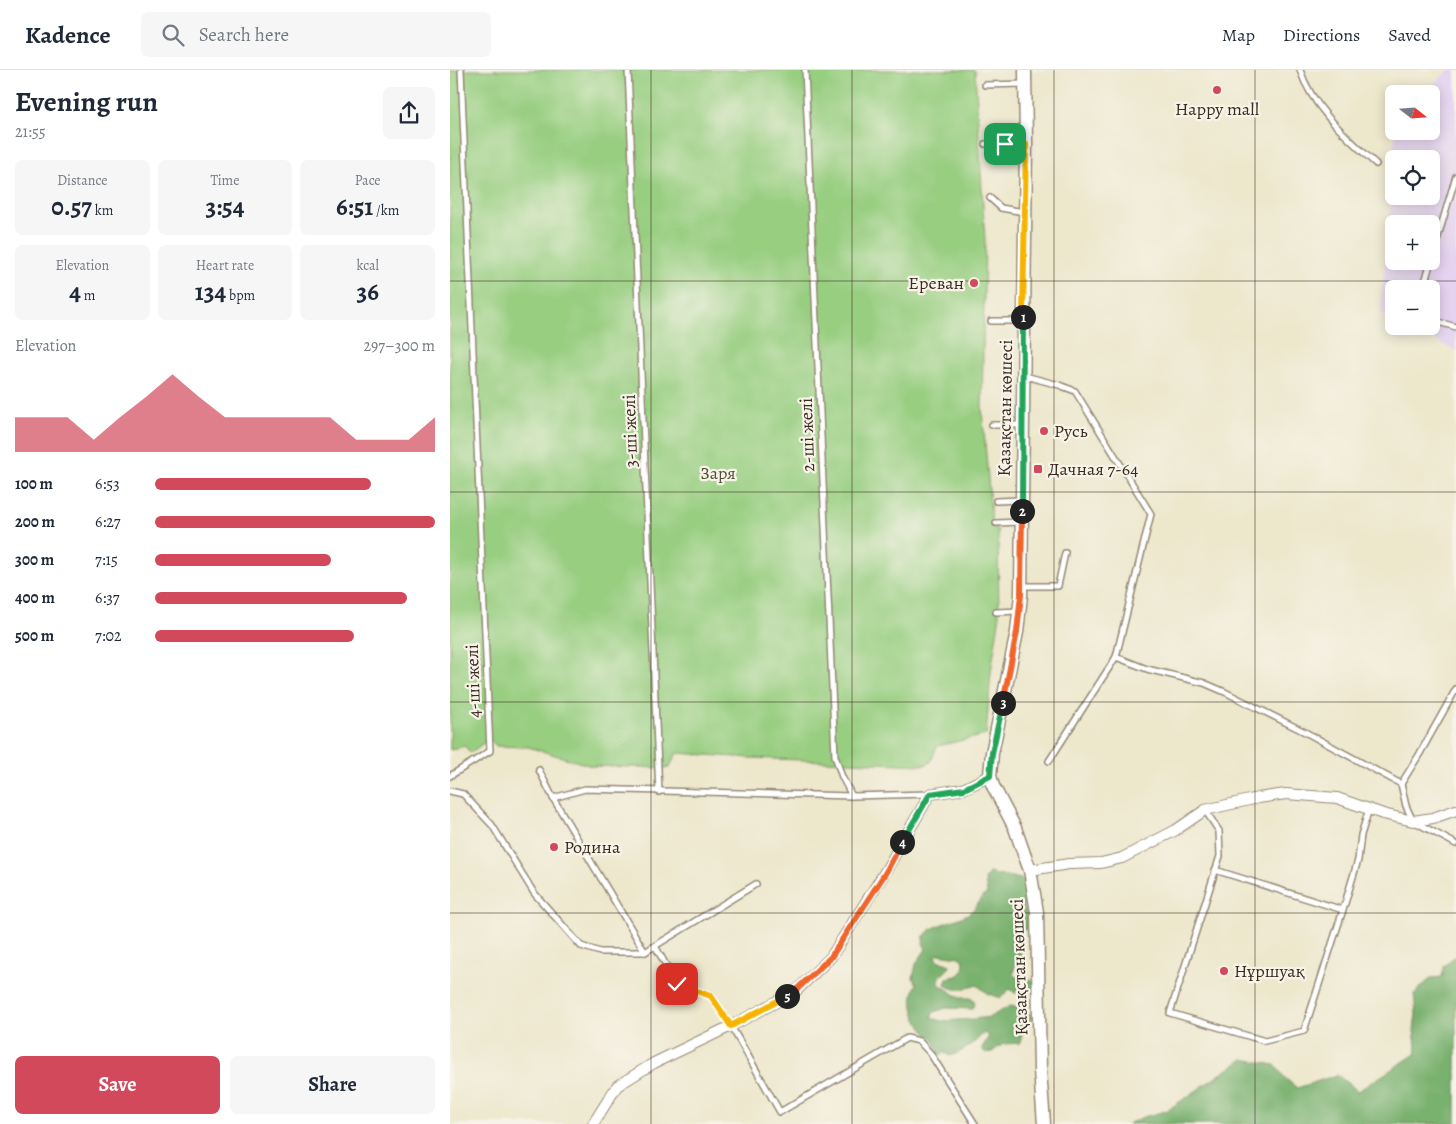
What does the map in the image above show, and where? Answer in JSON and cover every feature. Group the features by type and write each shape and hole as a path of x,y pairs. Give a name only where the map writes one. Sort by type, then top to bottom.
{"street":[{"name":"Қазақстан көшесі","path":"1025,70 1026,144 1020,611 992,753 990,776 993,786 1015,828 1030,870 1037,912 1040,1070 1044,1124"},
{"path":"593,1124 617,1086 654,1063 731,1026 794,992 831,957 886,872 930,794 964,789 990,776"},
{"path":"1030,870 1069,864 1102,863 1122,858 1176,830 1205,810 1258,798 1286,794 1337,798 1383,814 1414,821 1433,818 1456,810"}],"lane":[{"name":"4-ші желі","path":"450,776 490,751 461,70"},
{"name":"3-ші желі","path":"628,70 659,792"},
{"name":"2-ші желі","path":"805,70 835,756 842,777 852,796"},
{"path":"1300,70 1315,99 1338,128 1376,164"},
{"path":"985,85 1024,84"},
{"path":"985,144 1026,144"},
{"path":"1440,230 1456,176"},
{"path":"990,198 1001,208 1025,212"},
{"path":"991,321 1023,321"},
{"path":"1440,323 1456,328"},
{"path":"1022,375 1075,391 1151,514 1116,657 1049,761"},
{"path":"992,425 1022,425"},
{"path":"996,501 1022,500"},
{"path":"996,523 1022,522"},
{"path":"1021,586 1058,586 1065,553"},
{"path":"996,612 1020,611"},
{"path":"1116,657 1147,669 1204,683 1226,692 1401,784"},
{"path":"1456,689 1420,755 1401,784 1406,806 1414,821 1456,844"},
{"path":"539,770 553,798 645,952"},
{"path":"553,798 585,789 852,796 930,794"},
{"path":"450,791 462,794 492,825 534,893 581,946 600,952 645,952 756,884"},
{"path":"1205,810 1219,831 1220,856 1170,1013 1265,1041 1304,1031 1358,860 1369,809"},
{"path":"1215,870 1343,910"},
{"path":"655,946 677,984 711,996 731,1026 780,1112 907,1038 919,1041 930,1053 975,1124"}],"shaded area":[{"path":"1449,70 1456,70 1456,351 1425,335 1440,335 1440,280 1385,280 1385,314 1380,312 1385,263 1385,270 1440,270 1440,215 1390,215 1391,205 1440,205 1440,150 1394,150 1395,140 1440,140 1440,85 1432,85"}],"green space":[{"name":"Заря","path":"450,70 975,70 985,240 982,407 992,526 998,530 999,621 991,672 986,735 937,746 931,762 925,765 677,753 669,768 592,766 528,747 496,746 489,739 470,753 465,746 450,750"},
{"path":"989,873 1017,878 1032,884 1031,891 1023,906 1032,924 1028,929 1011,933 1013,940 1010,945 1023,955 1021,961 1015,965 1013,974 1016,977 1036,982 1035,989 1015,993 1010,989 1001,998 988,994 977,985 969,988 953,989 945,985 947,978 962,972 964,961 959,957 939,954 936,956 937,960 950,965 939,978 939,984 960,998 971,998 975,1003 973,1009 946,1008 934,1012 931,1017 941,1021 990,1017 1010,1006 1023,1013 1031,1014 1032,1017 1030,1023 1024,1026 1020,1043 1003,1044 992,1052 985,1053 982,1048 989,1036 984,1033 960,1052 950,1056 945,1053 939,1055 932,1037 927,1034 919,1023 914,1010 913,997 917,984 913,978 916,964 926,949 923,943 924,936 937,926 971,912 987,893 985,879"},
{"path":"1456,955 1456,1124 1128,1124 1143,1117 1166,1111 1243,1059 1275,1065 1285,1078 1297,1088 1337,1075 1358,1091 1417,1053 1414,1031 1416,1013 1414,994 1431,978 1442,977 1444,966"}],"place":[{"name":"Happy mall","path":"1217,90"},
{"name":"Ереван","path":"974,283"},
{"name":"Русь","path":"1044,431"},
{"name":"Дачная 7-64","path":"1038,469"},
{"name":"Родина","path":"554,847"},
{"name":"Нұршуақ","path":"1224,971"}],"route":[{"path":"677,984 711,996 731,1026 794,992 831,957 886,872 930,794 964,789 990,776 992,753 1017,632 1021,595 1026,144 1005,144"}]}
